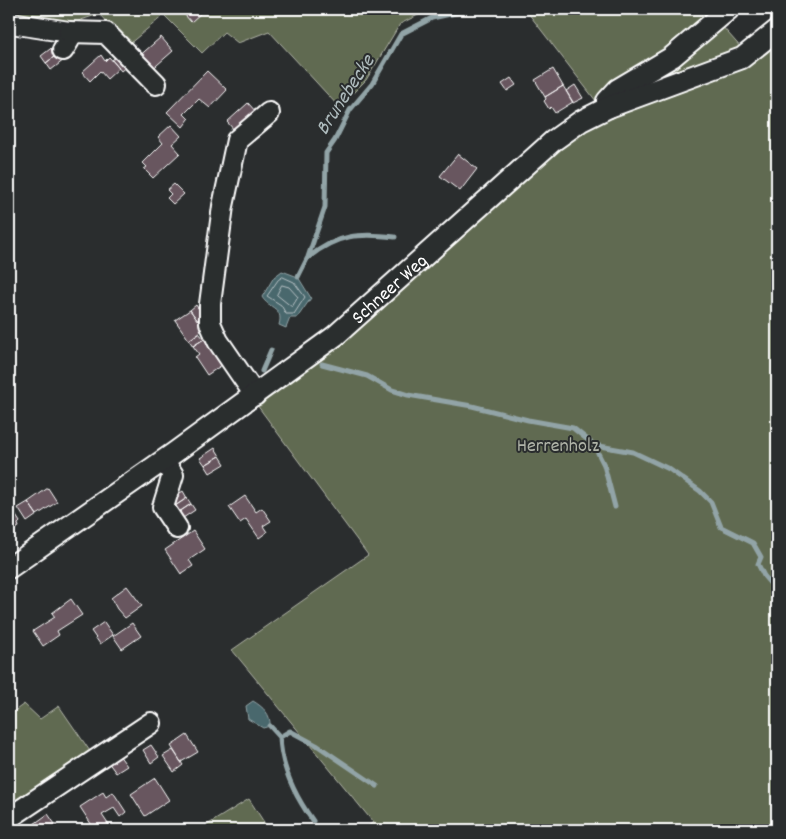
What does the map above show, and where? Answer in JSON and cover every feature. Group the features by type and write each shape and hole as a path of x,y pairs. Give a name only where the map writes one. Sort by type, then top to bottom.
{"street":[{"path":"609,107 607,101 618,89 672,57 729,9"},
{"path":"9,20 11,23 66,41 106,34 156,84"},
{"name":"Schneer Weg","path":"9,568 164,461 336,336 553,141 581,122 609,107 742,58 777,30"},
{"path":"255,395 218,341 210,323 210,304 223,206 237,140 269,113"},
{"path":"164,461 173,475 163,506 177,528"},
{"path":"9,818 151,723"}],"green space":[{"path":"12,9 430,9 400,24 366,80 339,107 269,31 238,43 224,32 202,53 164,15 128,45 99,14 30,37"},
{"path":"525,9 708,9 713,15 668,52 611,86 596,101"},
{"path":"721,25 743,50 622,94"},
{"name":"Herrenholz","path":"777,38 777,830 364,830 373,822 232,650 368,555 257,405 559,148 584,129 603,120 696,86 745,63"},
{"path":"24,704 40,719 59,706 94,757 9,814 9,715"},
{"path":"249,799 269,830 209,830 207,825"}],"water":[{"path":"282,271 298,277 311,298 297,318 290,318 286,328 279,325 278,311 262,297 274,277"},
{"path":"253,701 266,711 270,726 263,728 248,719 246,706"}],"building":[{"path":"193,9 197,9 201,13 191,22 185,15"},
{"path":"161,37 173,51 149,72 137,58"},
{"path":"54,46 59,53 46,63 41,56"},
{"path":"59,53 64,60 51,70 46,63"},
{"path":"101,55 105,61 109,57 119,68 107,79 100,71 90,81 82,72"},
{"path":"118,55 128,65 121,71 112,60"},
{"path":"553,69 563,86 545,97 535,80"},
{"path":"207,71 227,90 210,108 199,99 184,114 189,119 183,127 167,112"},
{"path":"511,78 516,85 507,91 502,84"},
{"path":"575,85 583,98 573,103 566,91"},
{"path":"563,86 573,102 555,113 551,107 549,109 544,101 545,97"},
{"path":"248,103 257,113 236,132 227,122"},
{"path":"171,125 181,136 172,144 180,153 153,178 144,169 147,167 143,163 163,143 158,137"},
{"path":"458,154 477,169 460,191 440,176"},
{"path":"174,184 184,194 173,204 167,198 171,194 167,190"},
{"path":"196,305 204,317 198,321 190,310"},
{"path":"190,310 204,329 189,340 175,320"},
{"path":"199,333 204,339 193,346 189,340"},
{"path":"204,339 222,365 207,375 195,357 199,354 193,346"},
{"path":"215,448 220,456 205,465 200,458"},
{"path":"220,456 225,464 210,473 205,465"},
{"path":"48,488 57,502 37,515 28,502"},
{"path":"183,491 187,498 175,506 171,499"},
{"path":"245,496 256,512 262,508 271,521 263,526 267,532 259,538 246,519 240,523 229,507"},
{"path":"187,498 191,504 179,512 175,506"},
{"path":"28,502 37,515 27,522 18,508"},
{"path":"191,504 195,510 183,518 179,512"},
{"path":"9,505 20,522 18,524 19,527 14,530 12,527 9,530"},
{"path":"193,531 205,549 189,560 193,566 181,574 165,550"},
{"path":"127,586 142,606 125,618 111,598"},
{"path":"71,599 82,615 57,631 59,635 43,646 33,631 55,617 52,613"},
{"path":"104,622 113,635 100,644 91,631"},
{"path":"132,623 141,636 122,649 113,636"},
{"path":"187,735 198,752 181,762 171,746"},
{"path":"151,745 159,757 151,763 143,750"},
{"path":"173,750 183,765 174,772 163,756"},
{"path":"119,755 127,766 116,773 108,762"},
{"path":"155,778 169,800 145,816 131,794"},
{"path":"103,792 106,797 113,792 126,812 120,817 114,808 102,815 112,830 95,830 80,807"},
{"path":"48,814 57,827 53,830 38,830 34,824"}],"waterway":[{"name":"Brunebecke","path":"298,277 308,257 325,207 326,153 335,140 350,110 372,84 401,34 432,18 474,9"},
{"path":"309,257 320,249 349,237 370,235 395,237"},
{"name":"Brunebecke","path":"262,371 271,350"},
{"path":"322,364 367,376 392,390 408,395 472,406 528,420 573,428 594,445 633,452 669,469 700,491 711,502 721,527 753,543 761,557 758,564 764,576 777,591"},
{"path":"594,445 604,465 615,507"},
{"path":"270,726 280,737 290,731 318,746 377,786"},
{"path":"280,737 286,771 300,802 313,821"}]}
